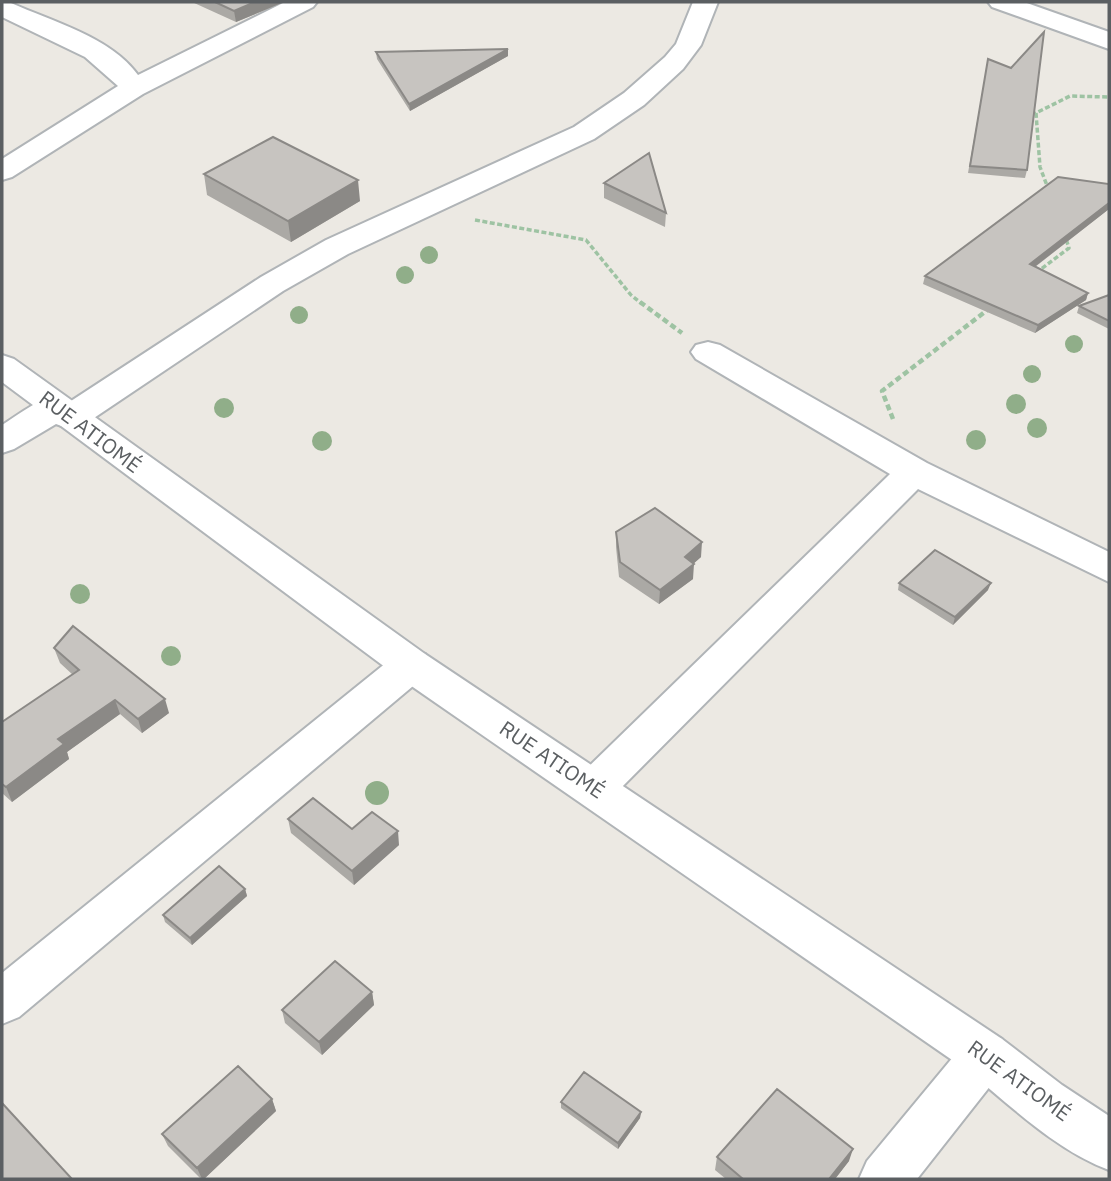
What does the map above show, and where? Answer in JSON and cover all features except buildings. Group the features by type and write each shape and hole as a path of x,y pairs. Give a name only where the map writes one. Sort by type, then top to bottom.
{"street":[{"path":"2,171 133,88 304,2"},
{"path":"2,441 64,413 272,284 337,247 584,133 634,99 688,45 705,2"},
{"path":"1001,2 1109,41"},
{"path":"2,8 111,61 128,78 133,88"},
{"path":"708,352 914,472 1109,568"},
{"name":"RUE ATIOMÉ","path":"2,366 411,665 985,1055 1044,1102 1109,1145"},
{"path":"594,788 914,472"},
{"path":"2,1002 411,665"},
{"path":"885,1179 985,1055"}],"path":[{"path":"1052,201 1040,167 1036,113 1070,96 1109,97"},
{"path":"424,207 471,219 586,240 631,295 708,352"},
{"path":"1036,273 1069,248 1065,236"},
{"path":"914,472 882,391 992,307"}]}
